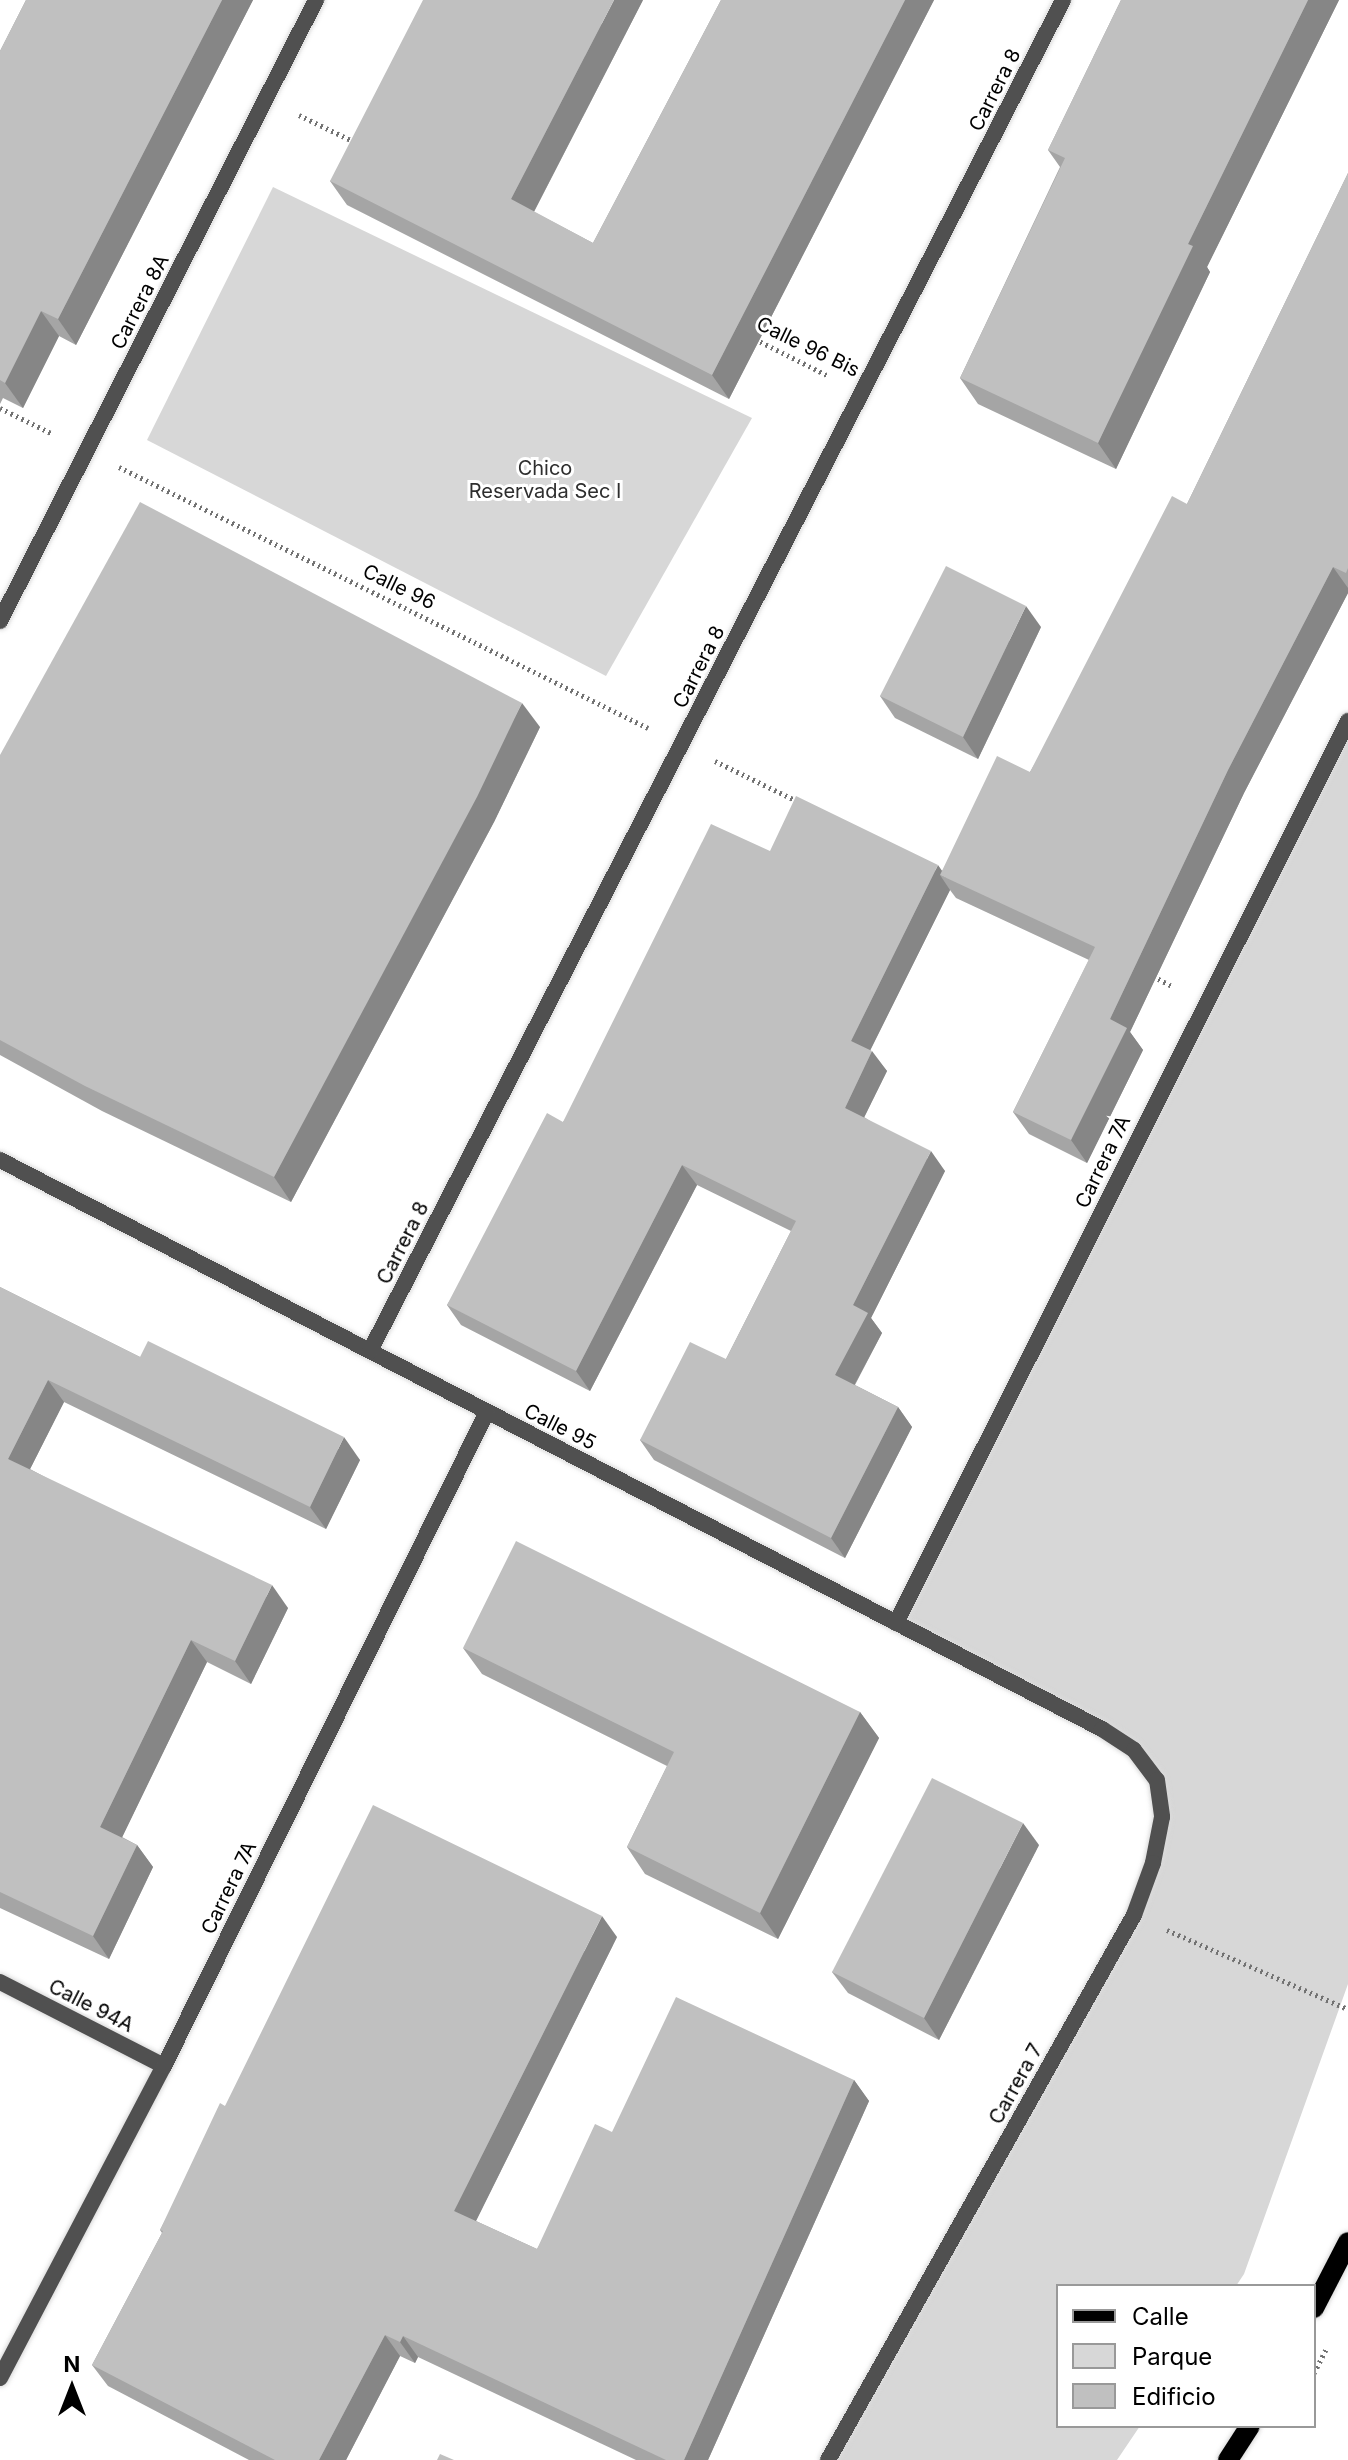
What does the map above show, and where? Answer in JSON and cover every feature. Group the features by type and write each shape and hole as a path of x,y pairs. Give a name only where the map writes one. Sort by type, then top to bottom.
{"main road":[{"path":"1316,2304 1348,2242"},
{"path":"1228,2460 1249,2428"}],"street":[{"name":"Carrera 8A","path":"0,621 316,0"},
{"name":"Carrera 8","path":"370,1351 1063,0"},
{"name":"Carrera 7A","path":"896,1623 1348,721"},
{"name":"Calle 95","path":"0,1160 1102,1729"},
{"name":"Carrera 7A","path":"0,2378 164,2066 487,1412"},
{"name":"Carrera 7","path":"828,2460 1134,1915 1153,1863 1162,1817 1157,1780 1134,1750 1102,1729"},
{"name":"Calle 94A","path":"0,1982 164,2066"}],"path":[{"path":"265,99 365,147"},
{"name":"Calle 96 Bis","path":"744,334 862,392"},
{"name":"Calle 96","path":"129,473 654,731"},
{"path":"681,744 809,807"},
{"path":"1148,974 1205,1002"},
{"path":"1134,1915 1348,2009"}],"green space":[{"name":"Chico Reservada Sec I","path":"273,187 752,418 606,676 147,440"},
{"path":"1348,721 1348,1984 1244,2274 1237,2284 1056,2284 1056,2428 1139,2428 1117,2460 828,2460 1133,1915 1153,1863 1157,1780 1133,1750 896,1623"}],"building":[{"path":"26,0 222,0 58,319 41,311 5,383 0,380 0,51"},
{"path":"423,0 614,0 511,199 593,243 721,0 905,0 712,375 330,181"},
{"path":"1121,0 1308,0 1188,244 1193,246 1098,443 960,378 1065,158 1048,150"},
{"path":"1348,173 1348,568 1346,573 1333,567 1228,770 1110,1019 1127,1028 1071,1140 1013,1112 1095,947 940,875 997,756 1030,772 1172,496 1187,504"},
{"path":"140,502 522,703 477,797 274,1177 85,1086 0,1040 0,755"},
{"path":"946,566 1026,606 963,737 880,696"},
{"path":"796,796 938,865 851,1041 872,1051 845,1108 931,1151 853,1305 868,1313 835,1375 898,1407 831,1538 640,1440 690,1342 726,1359 796,1221 682,1165 576,1371 447,1305 547,1113 563,1122 711,824 770,851"},
{"path":"0,1287 140,1357 148,1341 344,1437 310,1507 48,1380 8,1459 272,1585 235,1661 191,1640 100,1827 137,1845 93,1936 0,1892"},
{"path":"516,1541 860,1712 760,1913 627,1847 674,1752 463,1648"},
{"path":"932,1778 1023,1823 924,2018 832,1972"},
{"path":"373,1805 602,1916 454,2211 537,2249 595,2124 612,2132 676,1997 854,2080 684,2460 666,2460 403,2336 400,2342 385,2335 319,2460 275,2460 92,2365 163,2231 160,2230 220,2103 225,2106"},
{"path":"440,2454 454,2460 437,2460"}]}
